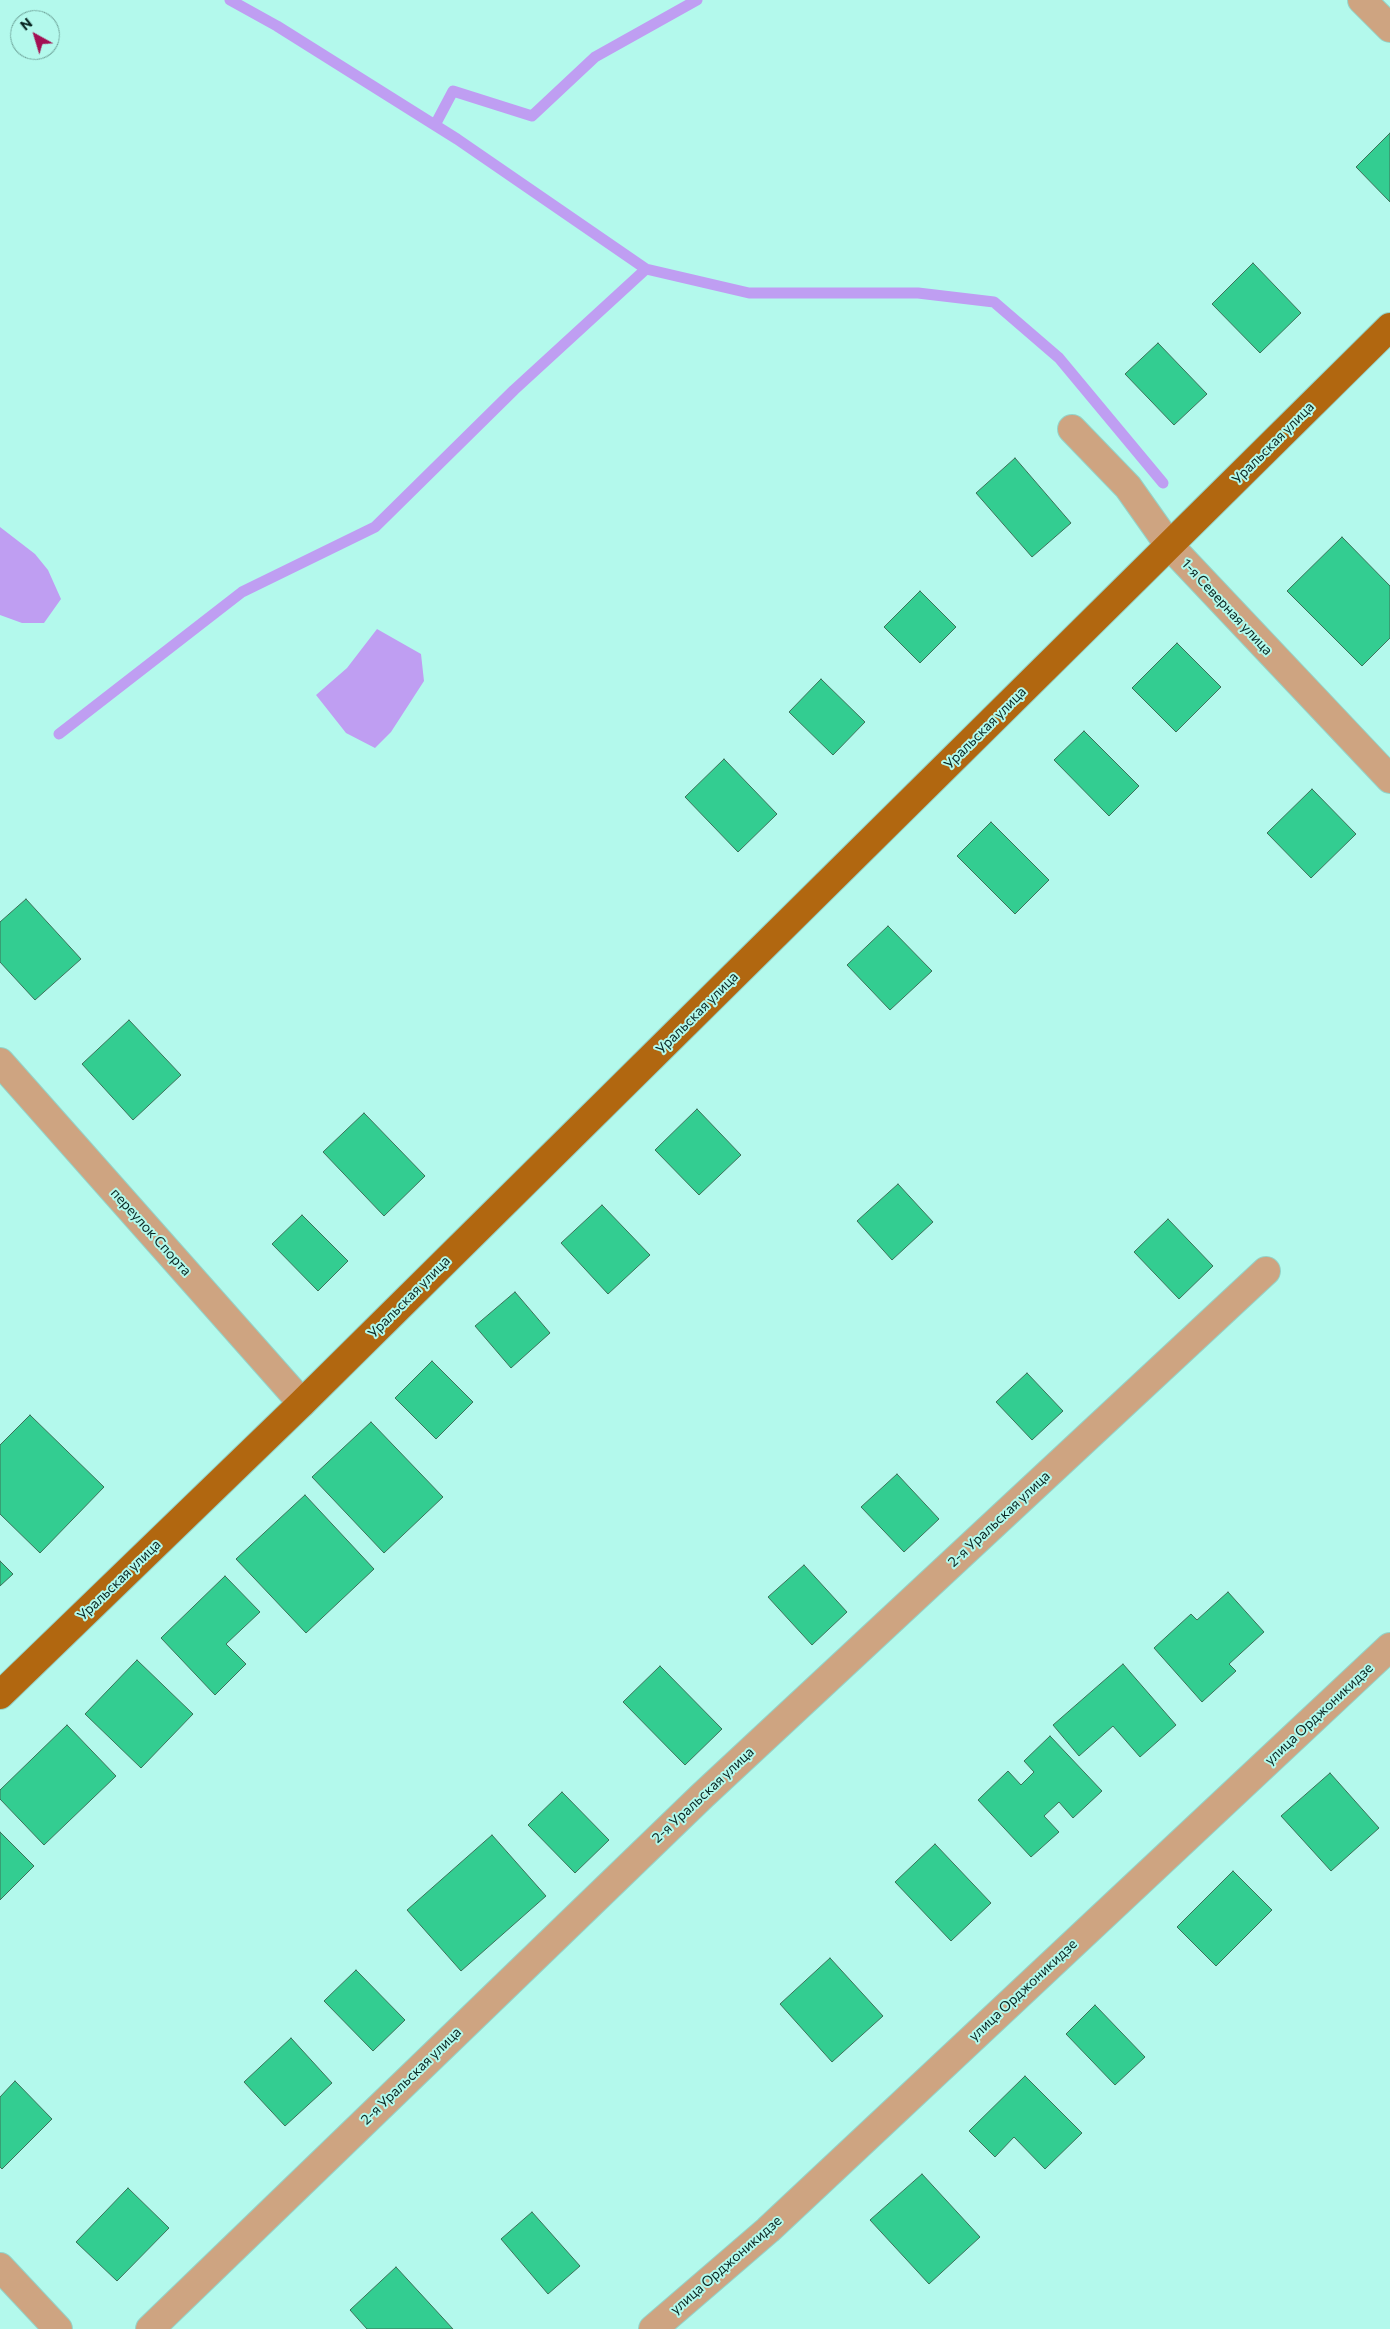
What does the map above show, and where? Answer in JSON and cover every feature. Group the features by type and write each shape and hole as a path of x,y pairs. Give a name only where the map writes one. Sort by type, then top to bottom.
{"main road":[{"name":"Уральская улица","path":"0,1695 302,1403 1390,327"}],"street":[{"path":"1362,0 1390,28"},
{"name":"1-я Северная улица","path":"1072,429 1128,487 1169,545 1390,779"},
{"name":"переулок Спорта","path":"0,1062 302,1403"},
{"name":"2-я Уральская улица","path":"150,2329 702,1796 1266,1271"},
{"name":"улица Орджоникидзе","path":"653,2329 768,2230 1390,1647"},
{"path":"0,2267 58,2329"}],"shaded area":[{"path":"0,527 35,554 48,570 61,599 44,623 22,623 0,615"},
{"path":"377,629 421,654 424,681 391,732 375,748 346,733 316,695 347,668"}],"building":[{"path":"1390,133 1390,202 1356,167"},
{"path":"1253,263 1301,313 1260,353 1212,304"},
{"path":"1158,343 1207,394 1174,425 1125,374"},
{"path":"1015,458 1071,523 1032,557 976,493"},
{"path":"1342,537 1390,586 1390,638 1362,666 1287,591"},
{"path":"920,591 956,627 920,663 884,627"},
{"path":"1177,643 1221,687 1176,732 1132,688"},
{"path":"821,679 865,722 833,755 789,712"},
{"path":"1084,731 1139,786 1109,816 1054,760"},
{"path":"724,759 777,814 738,852 685,797"},
{"path":"1312,789 1356,834 1311,878 1267,833"},
{"path":"991,822 1049,880 1015,914 957,856"},
{"path":"26,899 81,959 35,1000 0,962 0,922"},
{"path":"888,926 932,971 890,1010 847,965"},
{"path":"129,1020 181,1075 133,1120 82,1064"},
{"path":"697,1109 741,1155 699,1195 655,1150"},
{"path":"364,1113 425,1176 384,1216 323,1152"},
{"path":"898,1184 933,1222 892,1260 857,1221"},
{"path":"602,1205 650,1255 608,1294 561,1243"},
{"path":"302,1215 348,1261 318,1291 272,1244"},
{"path":"1168,1219 1213,1266 1179,1299 1134,1252"},
{"path":"515,1292 550,1333 511,1368 475,1326"},
{"path":"432,1361 473,1402 436,1439 395,1398"},
{"path":"1027,1373 1063,1411 1032,1440 996,1402"},
{"path":"30,1415 104,1487 40,1553 0,1514 0,1445"},
{"path":"371,1422 443,1497 384,1553 312,1477"},
{"path":"897,1474 939,1519 904,1552 861,1507"},
{"path":"305,1495 374,1569 306,1633 236,1559"},
{"path":"0,1561 13,1574 0,1586"},
{"path":"804,1565 847,1612 812,1645 768,1597"},
{"path":"225,1576 260,1612 226,1644 246,1664 215,1695 161,1638"},
{"path":"1228,1592 1264,1632 1229,1664 1236,1671 1202,1702 1154,1648 1191,1614 1197,1620"},
{"path":"137,1660 193,1714 141,1768 85,1714"},
{"path":"1123,1664 1176,1725 1140,1757 1113,1726 1079,1756 1053,1725"},
{"path":"660,1666 722,1729 685,1765 623,1702"},
{"path":"67,1725 116,1776 44,1845 0,1799 0,1790"},
{"path":"1050,1736 1102,1791 1073,1818 1059,1802 1044,1816 1059,1832 1031,1857 978,1800 1008,1771 1021,1785 1034,1772 1024,1761"},
{"path":"1330,1773 1379,1828 1331,1871 1281,1816"},
{"path":"562,1792 609,1840 575,1873 528,1825"},
{"path":"0,1832 34,1866 0,1900"},
{"path":"492,1835 546,1896 461,1971 407,1910"},
{"path":"935,1844 991,1903 951,1941 895,1882"},
{"path":"1233,1871 1272,1910 1216,1966 1177,1927"},
{"path":"830,1958 883,2016 832,2062 780,2004"},
{"path":"356,1970 405,2020 373,2051 324,2001"},
{"path":"1095,2005 1145,2057 1115,2085 1066,2034"},
{"path":"291,2038 332,2083 285,2126 244,2082"},
{"path":"1025,2076 1082,2133 1045,2169 1014,2137 995,2157 969,2131"},
{"path":"15,2081 52,2119 2,2169 0,2167 0,2097"},
{"path":"922,2174 980,2237 929,2284 870,2220"},
{"path":"128,2188 169,2228 117,2281 76,2242"},
{"path":"532,2212 580,2266 548,2294 501,2239"},
{"path":"396,2267 453,2329 367,2329 350,2310"}],"waterway":[{"path":"230,0 277,26 457,139 646,269 749,293 918,293 994,302 1059,358 1163,483"},
{"path":"435,125 453,91 532,116 595,57 697,0"},
{"path":"59,734 242,592 375,527 514,390 646,269"}]}
